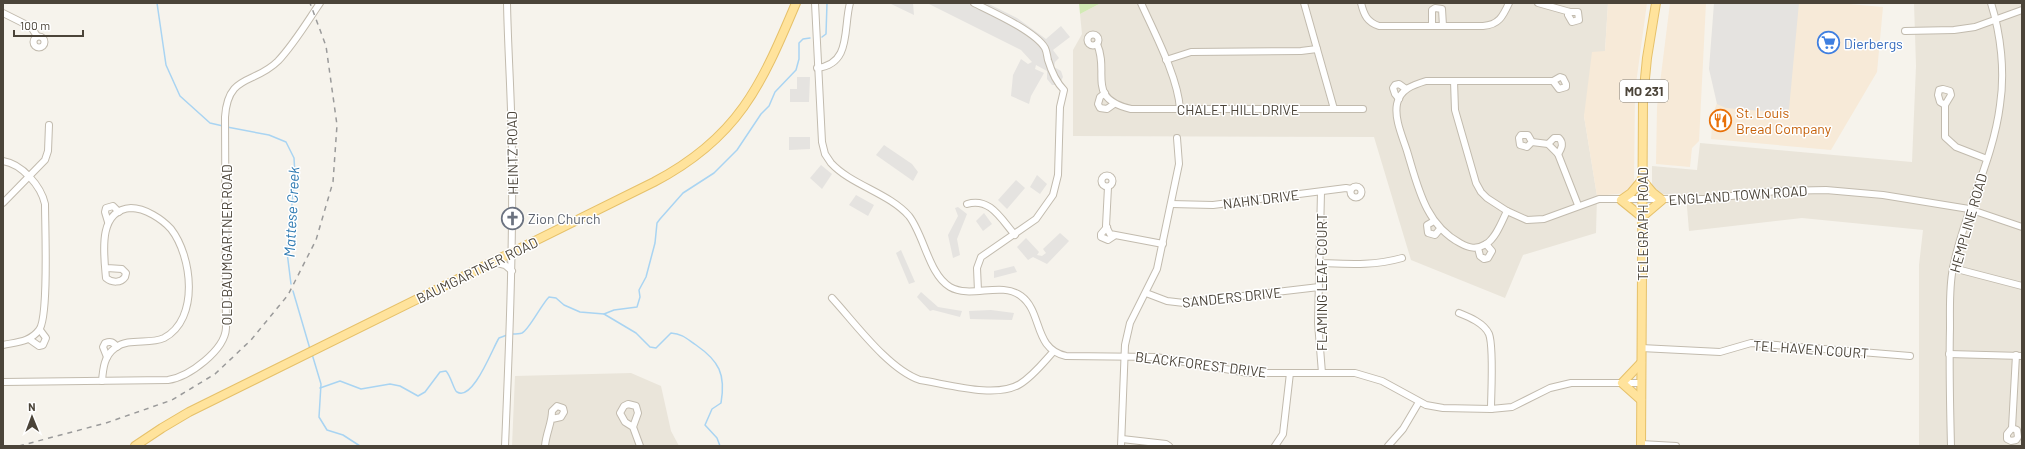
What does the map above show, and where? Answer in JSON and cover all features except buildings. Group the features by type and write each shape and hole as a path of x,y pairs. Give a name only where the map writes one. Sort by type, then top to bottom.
{"main road":[{"name":"BAUMGARTNER ROAD","path":"135,446 176,420 667,175 688,161 712,143 740,113 757,88 770,64 796,3"},
{"name":"TELEGRAPH ROAD","path":"1641,445 1642,180 1645,74 1656,3"},
{"path":"1642,180 1653,193 1662,200 1642,217 1621,200 1642,180"},
{"path":"1641,363 1622,383 1641,400"}],"street":[{"name":"OLD BAUMGARTNER ROAD","path":"3,382 157,381 179,378 216,350 223,342 226,328 225,118 227,101 232,91 240,83 266,70 278,61 320,3"},
{"name":"HEINTZ ROAD","path":"505,446 512,271 512,124 508,59 507,3"},
{"path":"815,3 817,68 822,142 825,154 831,163 908,215 916,228 939,277 946,284 957,290 1006,290 1023,297 1029,306 1045,342 1054,352 1020,384 1003,391 985,390 920,380 895,366 832,298"},
{"path":"817,68 833,63 841,54 850,3"},
{"path":"974,3 1014,24 1036,39 1046,49 1048,62 1059,84 1064,90 1060,107 1058,175 1053,195 1036,219 1015,235 981,257 977,268 978,291"},
{"path":"1140,3 1166,60 1174,82 1180,109"},
{"path":"1304,3 1334,109"},
{"path":"1361,3 1366,18 1372,24 1379,26 1488,26 1501,20 1509,3"},
{"path":"1538,3 1570,12"},
{"name":"HEMPLINE ROAD","path":"1951,446 1949,354 1950,296 1953,268 1969,209 1987,159 2000,103 2002,66 1996,20 1991,3"},
{"path":"1432,26 1432,10 1435,8 1442,10 1443,26"},
{"path":"1905,31 1954,30 1975,27 2022,10"},
{"path":"3,13 31,27 37,36"},
{"name":"CHALET HILL DRIVE","path":"1097,44 1099,50 1100,82 1105,92 1114,104 1131,109 1363,109"},
{"path":"1166,60 1191,52 1300,51 1317,49"},
{"path":"1507,211 1492,238 1486,244 1478,248 1469,248 1440,229 1422,200 1399,124 1397,111 1399,98 1406,89 1426,81 1554,81"},
{"name":"ENGLAND TOWN ROAD","path":"1454,81 1455,110 1476,183 1481,192 1487,198 1507,211 1527,220 1535,220 1599,199 1704,199 1777,191 1826,190 1883,195 1969,209 2022,227"},
{"path":"1399,98 1395,94 1393,88 1395,85 1399,84 1406,89"},
{"name":"CHALET HILL DRIVE","path":"1105,92 1100,97 1098,104 1100,108 1107,109 1114,104"},
{"path":"1945,105 1946,138 1956,147 1987,159"},
{"path":"3,203 28,176 40,166 47,155 49,126"},
{"path":"1169,446 1166,444 1122,443 1123,356 1130,323 1157,269 1180,164 1177,138"},
{"path":"1548,144 1554,138 1558,138 1562,141 1563,146 1558,154"},
{"path":"1532,142 1548,144 1558,154 1578,205"},
{"path":"3,161 19,166 43,195 45,204 45,309 43,324 40,330 29,339 3,345"},
{"path":"1108,187 1107,227 1110,234 1114,236 1163,244"},
{"name":"NAHN DRIVE","path":"1171,204 1213,205 1351,189"},
{"name":"FLAMING LEAF COURT","path":"1321,192 1318,323 1322,373"},
{"path":"967,204 978,201 988,205 1015,235"},
{"path":"108,222 105,212 106,208 114,206 119,212"},
{"path":"102,381 107,357 117,347 126,342 156,340 170,334 177,328 186,314 188,295 186,259 180,244 169,228 155,217 140,210 131,208 119,212 112,216 108,222 105,234 107,268"},
{"path":"1434,221 1427,225 1428,233 1435,235 1440,229"},
{"path":"1107,227 1101,234 1101,237 1108,240 1114,236"},
{"path":"1478,248 1480,256 1484,259 1488,258 1492,251 1486,244"},
{"path":"1320,263 1376,264 1402,258"},
{"path":"493,262 505,264 512,271"},
{"path":"1953,268 2022,286"},
{"name":"SANDERS DRIVE","path":"1146,293 1167,301 1190,303 1319,287"},
{"path":"1459,313 1475,320 1489,334 1491,362 1491,409"},
{"path":"29,339 39,346 44,345 46,338 40,330"},
{"path":"107,357 103,347 105,343 109,341 113,342 117,347"},
{"name":"TEL HAVEN COURT","path":"1641,348 1720,352 1751,343 1910,356"},
{"name":"BLACKFOREST DRIVE","path":"1054,352 1066,356 1156,357 1233,371 1364,374 1418,402 1443,408 1491,409 1512,406 1561,385 1580,382 1641,383"},
{"path":"1949,354 2019,355 2012,428"},
{"path":"1274,446 1283,434 1290,373"},
{"path":"1388,446 1403,429 1418,402"},
{"path":"545,446 546,433 552,419"},
{"path":"633,427 640,446"},
{"path":"1641,445 1676,446"}],"shaded area":[{"path":"889,3 913,3 914,15"},
{"path":"927,3 987,3 1017,18 1046,39 1061,26 1070,37 1053,50 1059,58 1055,62 1054,67 1061,71 1063,77 1061,81 1056,85 1052,85 1047,79 1047,71 1036,65 1035,69 1044,73 1031,96 1029,104 1011,96 1013,75 1021,59 1028,64 1032,62 1021,50"},
{"path":"1101,3 1608,3 1605,51 1584,116 1597,196 1596,233 1523,255 1505,298 1411,260 1374,137 1073,136 1073,50 1082,34 1080,14"},
{"path":"1608,3 1647,3 1635,91 1634,185 1627,193 1597,196 1584,116 1592,52 1605,51"},
{"path":"1670,3 1706,3 1699,141 1692,148 1690,167 1656,164 1657,107"},
{"path":"1714,3 1799,3 1789,109 1783,113 1726,108 1717,104 1709,69"},
{"path":"1718,3 1838,3 1883,7 1877,72 1831,150 1711,139 1713,114 1717,103"},
{"path":"1914,3 2022,3 2022,446 1919,446 1919,265 1923,230 1802,218 1689,231 1686,195 1659,194 1652,189 1652,166 1697,170 1700,143 1912,162 1916,66"},
{"path":"797,77 810,77 809,102 790,102 790,89 797,89"},
{"path":"789,137 810,137 810,149 789,150"},
{"path":"884,145 912,164 918,172 913,181 876,155"},
{"path":"821,165 832,174 822,189 810,178"},
{"path":"1037,175 1047,184 1040,194 1030,187"},
{"path":"1016,180 1025,188 1007,209 998,200"},
{"path":"856,195 874,205 868,216 849,205"},
{"path":"958,207 967,214 957,239 960,255 953,258 948,235 958,216 955,208"},
{"path":"984,213 992,224 983,231 976,221"},
{"path":"1060,233 1069,241 1047,264 1033,257 1028,260 1017,247 1026,238 1039,252 1037,255 1042,256 1046,253 1043,249"},
{"path":"901,250 915,282 909,284 896,253"},
{"path":"1014,266 1017,272 994,278 994,271"},
{"path":"921,292 938,307 962,311 960,317 933,310 930,311 917,297"},
{"path":"991,310 1014,313 1012,320 970,319 969,311"},
{"path":"631,373 661,386 671,431 679,446 512,446 515,376"}],"green space":[{"path":"1079,3 1101,3 1080,14"}],"waterway":[{"name":"Mattese Creek","path":"157,3 166,65 180,96 210,123 223,126"},
{"path":"822,37 826,34 827,3"},
{"path":"512,334 522,333 525,331 549,297 556,298 564,305 580,312 604,314 614,310 637,307 640,297 639,290 646,277 655,243 657,223 683,193 714,173 737,150 761,114 769,106 775,92 796,70 799,59 799,43 803,39 810,38"},
{"name":"Mattese Creek","path":"227,127 269,135 286,142 294,158 295,175 287,252 291,284"},
{"name":"Mattese Creek","path":"293,291 310,349"},
{"path":"604,314 636,333 650,347 656,348 671,333 687,339 710,357 719,369 722,393 721,403 712,409 705,425 717,438 720,446"},
{"path":"320,388 340,381 361,389 390,384 400,386 418,396 425,392 440,372 446,371 456,391 463,393 476,382 499,338 507,335"},
{"name":"Mattese Creek","path":"312,354 321,384 319,417 327,430 343,435 360,446"}],"railway":[{"path":"19,446 106,423 172,400 215,374 251,340 288,295 316,240 333,182 337,125 326,46 310,3"}],"place":[{"name":"Dierbergs","path":"1828,43"},
{"name":"St. Louis Bread Company","path":"1721,120"},
{"name":"Zion Church","path":"513,218"}]}
